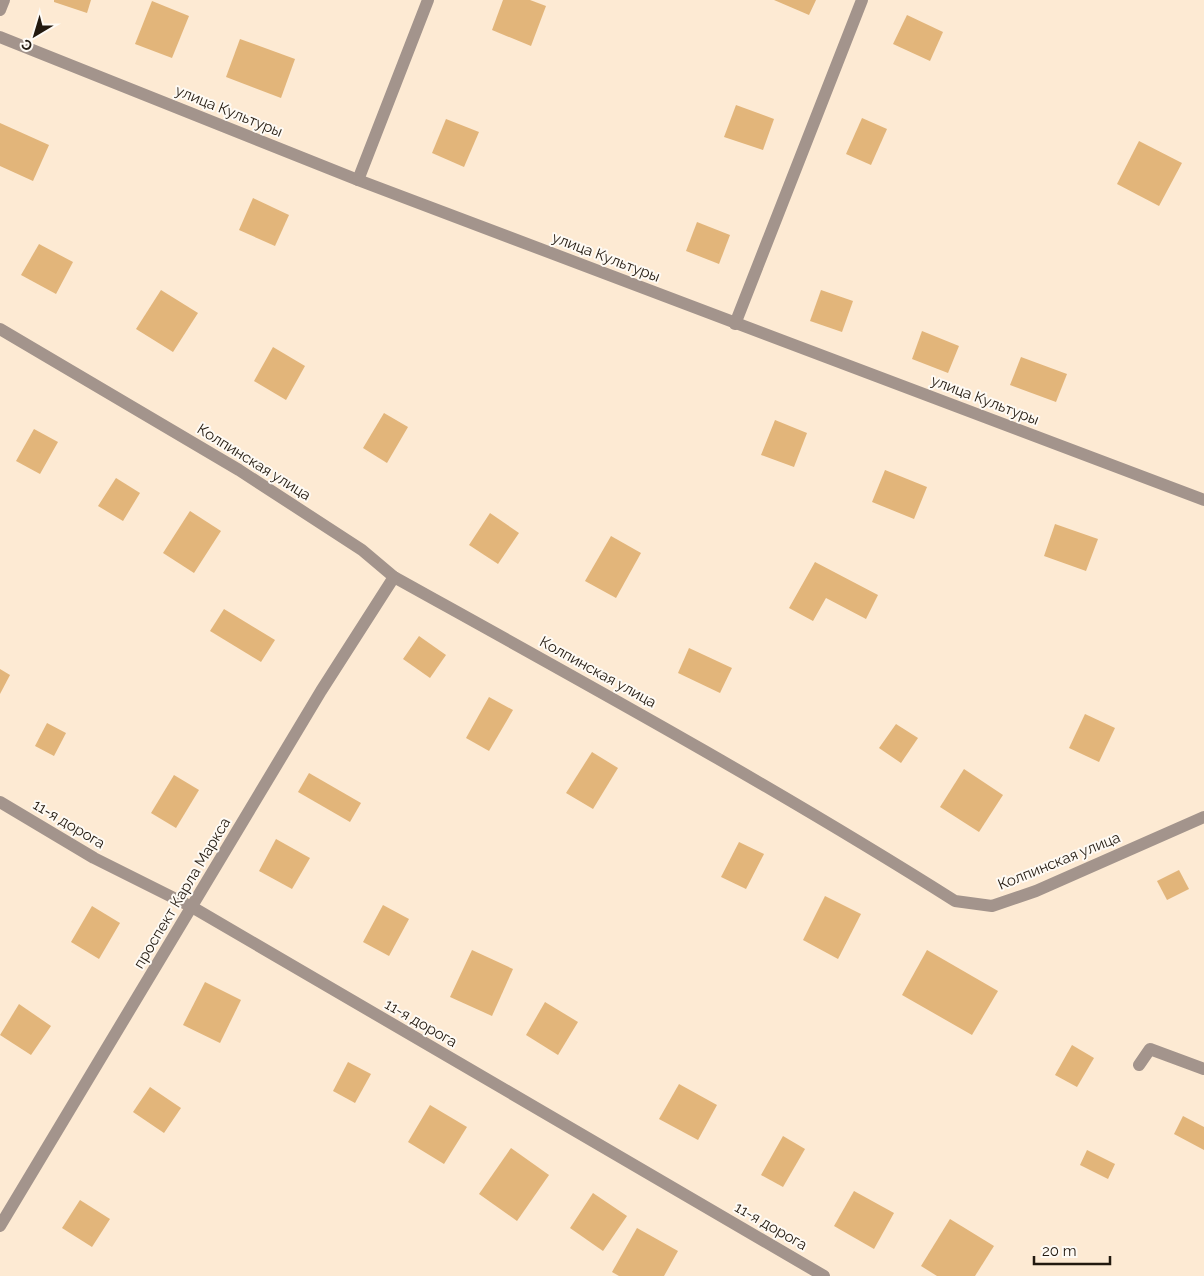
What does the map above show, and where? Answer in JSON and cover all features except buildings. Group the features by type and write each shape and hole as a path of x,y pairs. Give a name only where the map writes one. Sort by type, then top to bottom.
{"street":[{"path":"0,10 4,0"},
{"path":"358,180 428,0"},
{"path":"734,324 862,0"},
{"name":"улица Культуры","path":"0,37 358,180 734,324 1204,500"},
{"name":"Колпинская улица","path":"0,329 239,470 362,550 394,577 755,780 956,902 992,906 1036,891 1204,817"},
{"name":"проспект Карла Маркса","path":"0,1226 321,691 394,577"},
{"name":"11-я дорога","path":"0,802 94,858 192,907 824,1276"},
{"path":"1139,1065 1150,1049 1204,1069"}]}
